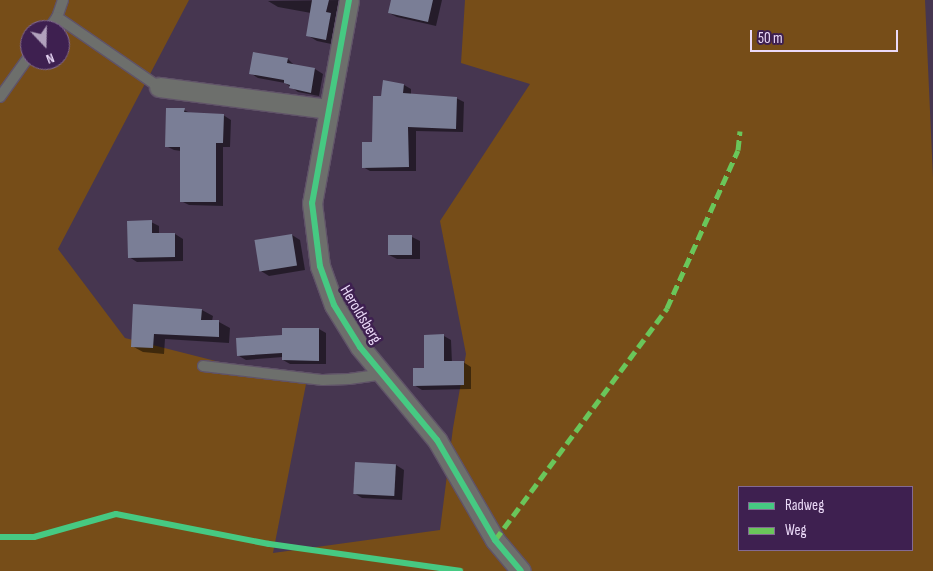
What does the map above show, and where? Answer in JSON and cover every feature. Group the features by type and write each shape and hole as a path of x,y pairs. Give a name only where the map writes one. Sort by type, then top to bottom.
{"street":[{"name":"Heroldsberg","path":"349,0 312,203 320,266 334,305 360,347 437,440 494,540 521,571"},
{"path":"159,87 328,109"}],"lane":[{"path":"56,20 63,0"},
{"path":"58,17 159,87"},
{"path":"0,97 20,69"},
{"path":"203,366 323,380 349,379 383,374"}],"shaded area":[{"path":"0,0 189,0 58,249 125,338 306,384 273,553 440,530 453,428 466,354 440,221 530,84 461,63 465,0 925,0 933,178 933,571 0,571"}],"building":[{"path":"312,0 329,0 326,12 331,13 326,40 306,36"},
{"path":"391,0 433,0 428,22 388,13"},
{"path":"253,52 288,58 287,63 315,68 311,93 289,88 290,85 284,83 284,80 249,74"},
{"path":"383,80 404,84 403,93 457,97 456,129 408,127 409,167 362,168 362,142 372,142 373,96 381,96"},
{"path":"166,108 185,108 184,112 224,114 223,143 216,143 216,202 180,202 180,147 165,147"},
{"path":"152,220 152,233 175,233 175,257 128,258 127,221"},
{"path":"292,234 297,266 259,272 254,240"},
{"path":"388,235 412,235 412,255 388,255"},
{"path":"133,304 202,309 201,320 219,320 219,337 154,334 153,348 131,347"},
{"path":"282,328 319,328 319,361 282,360 282,353 237,356 236,338 282,335"},
{"path":"444,334 444,361 464,361 464,385 413,386 413,368 424,368 424,335"},
{"path":"355,462 396,464 394,496 353,494"}],"marked path":[{"path":"495,540 667,308 738,150 740,131"}],"cycle path":[{"path":"349,0 312,203 320,266 334,305 360,347 437,440 495,540 521,571"},
{"path":"0,537 34,537 116,514 269,544 460,571"}]}
